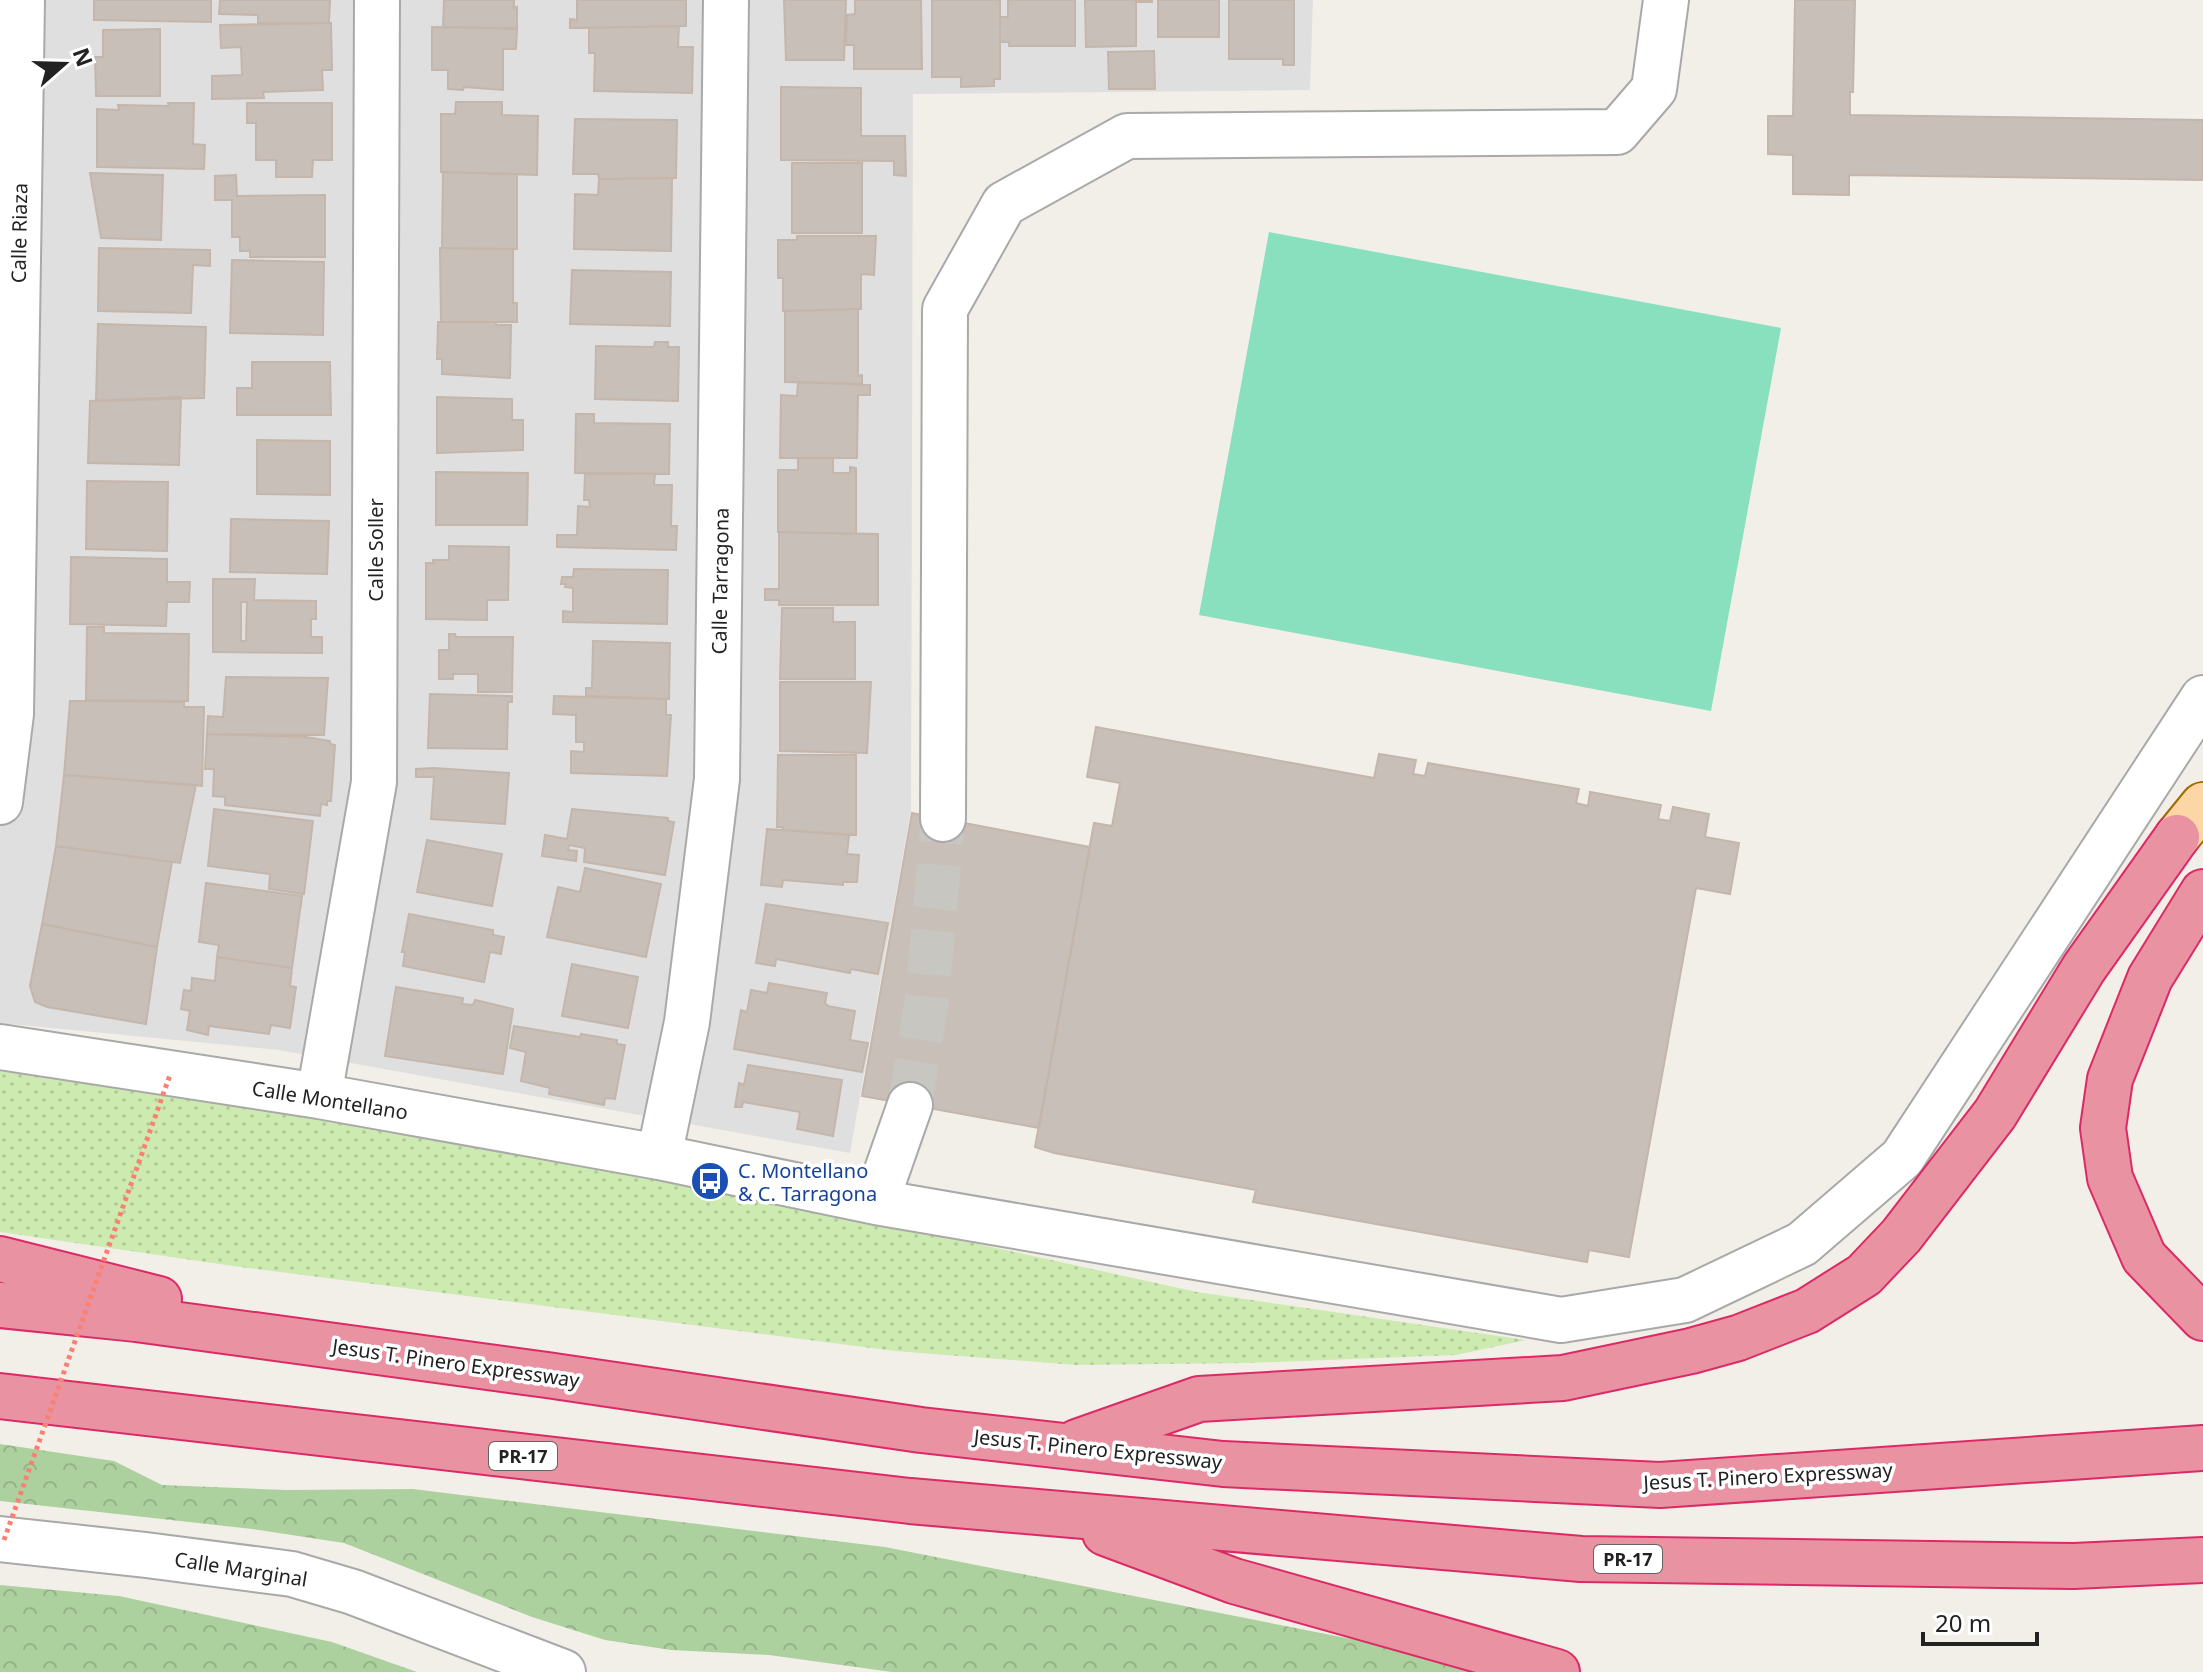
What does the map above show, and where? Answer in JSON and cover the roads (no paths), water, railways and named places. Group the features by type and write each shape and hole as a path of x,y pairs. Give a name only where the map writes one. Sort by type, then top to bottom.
{"highway":[{"path":"1067,1446 1199,1399 1563,1378 1703,1348 1807,1311 1864,1275 1901,1236 1995,1114 2084,968 2190,821"},
{"path":"2203,892 2150,978 2110,1079 2103,1128 2110,1178 2144,1257 2203,1318"},
{"path":"0,1259 355,1349"},
{"name":"Jesus T. Pinero Expressway","path":"0,1305 136,1319 921,1430 1223,1464 1660,1485 2203,1448"},
{"name":"PR-17","path":"0,1396 910,1501 1581,1559 2074,1566 2203,1560"},
{"path":"1054,1513 1234,1581 1557,1672"}],"street":[{"name":"Calle Riaza","path":"0,802 11,714 22,0"},
{"name":"Calle Soller","path":"319,1096 374,782 377,0"},
{"name":"Calle Tarragona","path":"659,1157 687,1022 717,779 726,0"},
{"path":"943,819 945,309 1004,204 1127,136 1617,132 1654,89 1666,0"},
{"name":"Calle Montellano","path":"0,1047 319,1096 659,1157 876,1202 1561,1320 1685,1300 1802,1244 1902,1158 2203,698"},
{"path":"876,1202 910,1105"},
{"name":"Calle Marginal","path":"2,1540 292,1574 353,1592 563,1672"}],"tunnel":[{"path":"910,1105 927,1000 943,819"}],"place":[{"name":"C. Montellano & C. Tarragona","path":"710,1181"}]}
